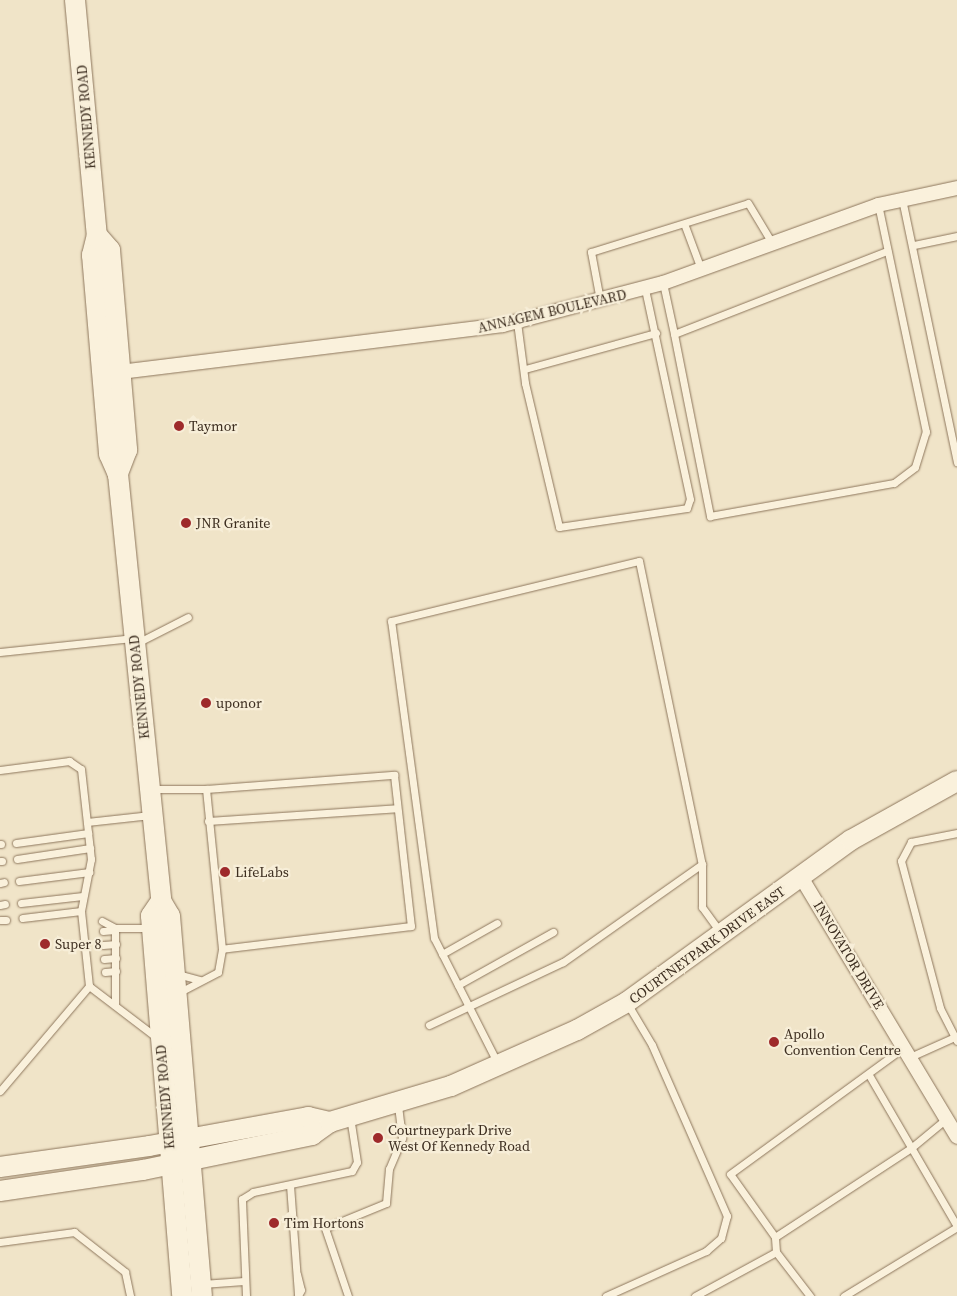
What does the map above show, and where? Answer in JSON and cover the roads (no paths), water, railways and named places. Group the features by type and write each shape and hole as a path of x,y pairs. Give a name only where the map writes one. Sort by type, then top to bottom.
{"main road":[{"name":"KENNEDY ROAD","path":"75,0 97,235 92,255 111,373 109,454 118,474 161,901 170,916 201,1290"},
{"name":"COURTNEYPARK DRIVE EAST","path":"0,1190 171,1164 312,1135 330,1122 398,1105 498,1066 627,1002 722,936 851,840 957,782"},
{"name":"KENNEDY ROAD","path":"161,901 151,916 182,1296"},
{"name":"COURTNEYPARK DRIVE EAST","path":"0,1167 169,1142 308,1117 330,1122"}],"street":[{"name":"ANNAGEM BOULEVARD","path":"111,373 518,322 664,283 878,205 957,188"},
{"name":"INNOVATOR DRIVE","path":"801,877 957,1137"}],"lane":[{"path":"902,199 914,245 957,462"},
{"path":"600,300 591,252 685,226 748,203 772,243"},
{"path":"664,283 710,516 894,483 915,468 926,432 878,205"},
{"path":"685,226 701,269"},
{"path":"914,245 957,236"},
{"path":"674,334 887,252"},
{"path":"518,322 525,370 559,528 687,508 690,499 656,333 645,289"},
{"path":"525,370 656,333"},
{"path":"498,1066 434,938 391,621 639,561 702,864 702,907 722,936"},
{"path":"0,652 134,641 188,617"},
{"path":"0,770 76,763 81,769 90,848 89,872 81,911 85,946 90,959 91,973 89,986 0,1090"},
{"path":"149,789 206,789 394,775 411,926 222,949"},
{"path":"177,994 198,980 218,972 222,949 206,789"},
{"path":"208,822 398,808"},
{"path":"87,822 152,815"},
{"path":"16,843 88,833"},
{"path":"810,1296 776,1252 775,1237 730,1174 869,1075 907,1052 956,1038 940,1008 901,861 911,842 957,833"},
{"path":"17,858 90,848"},
{"path":"429,1025 563,962 702,864"},
{"path":"19,881 89,872"},
{"path":"21,903 83,896"},
{"path":"22,918 81,911"},
{"path":"82,921 92,921"},
{"path":"102,921 115,929"},
{"path":"442,954 497,923"},
{"path":"103,931 152,928"},
{"path":"114,1005 116,971 115,929"},
{"path":"84,933 92,932"},
{"path":"458,986 553,932"},
{"path":"104,945 116,944"},
{"path":"85,946 93,946"},
{"path":"104,959 116,958"},
{"path":"105,972 116,971"},
{"path":"175,973 198,980"},
{"path":"89,986 161,1040"},
{"path":"606,1296 706,1251 721,1238 727,1216 652,1045 627,1002"},
{"path":"844,1296 957,1226 869,1075"},
{"path":"348,1296 325,1228 386,1203 389,1169 402,1138 398,1105"},
{"path":"246,1294 242,1199 253,1192 340,1177 355,1168 356,1145 350,1117"},
{"path":"775,1237 911,1148 946,1119"},
{"path":"290,1185 297,1274 301,1290 298,1295"},
{"path":"0,1242 74,1232 125,1272 130,1296"},
{"path":"696,1296 776,1252"},
{"path":"201,1290 244,1281"}],"place":[{"name":"Taymor","path":"179,426"},
{"name":"JNR Granite","path":"186,523"},
{"name":"uponor","path":"206,703"},
{"name":"LifeLabs","path":"225,872"},
{"name":"Super 8","path":"45,944"},
{"name":"Apollo Convention Centre","path":"774,1042"},
{"name":"Courtneypark Drive West Of Kennedy Road","path":"378,1138"},
{"name":"Tim Hortons","path":"274,1223"}]}
